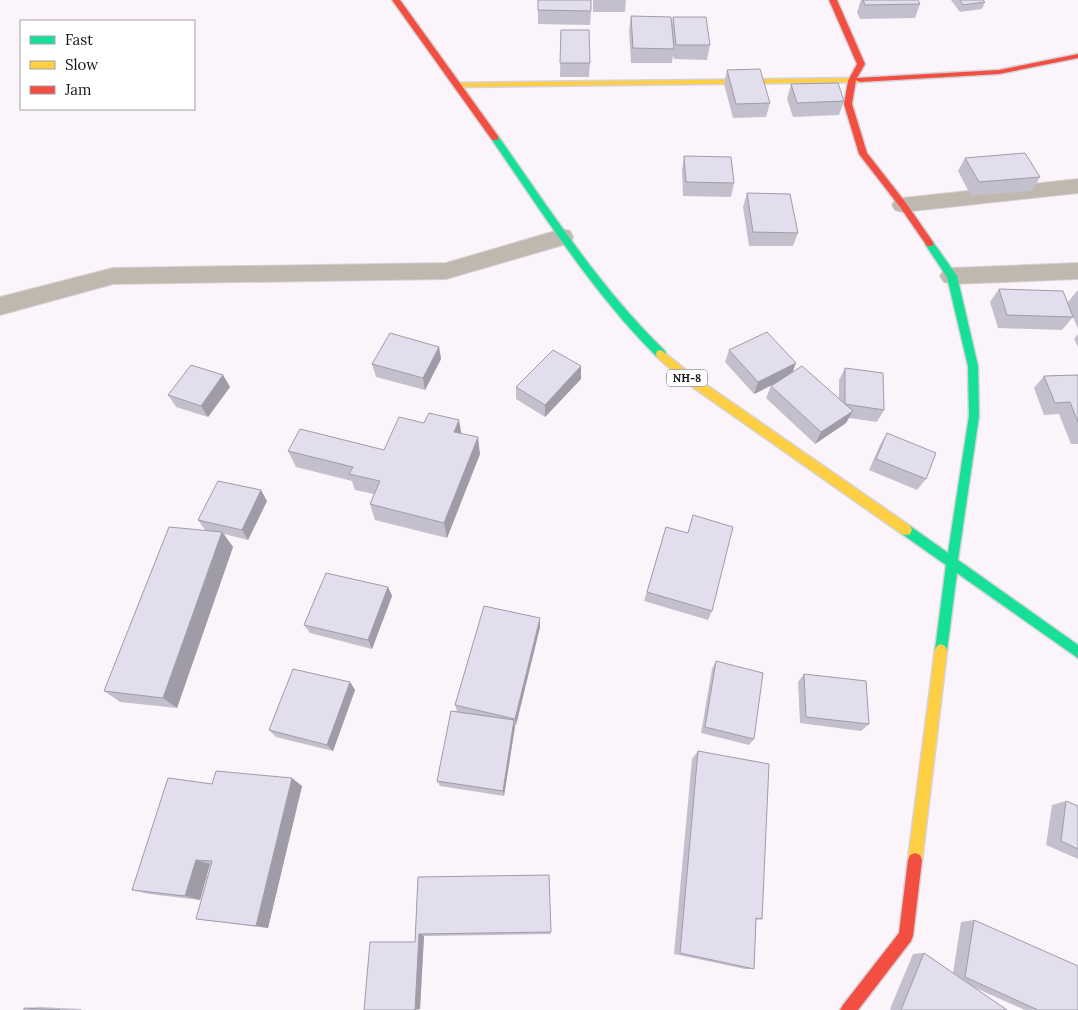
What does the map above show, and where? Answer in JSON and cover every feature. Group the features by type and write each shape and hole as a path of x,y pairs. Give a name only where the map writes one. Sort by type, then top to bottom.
{"main road":[{"name":"NH-8","path":"396,0 562,237 616,307 648,342 688,378 1078,652"},
{"path":"833,0 860,64 852,81 848,104 863,154 903,205 952,276 973,366 974,416 952,562 906,936 848,1010"},
{"path":"457,85 852,81 999,72 1078,56"}],"street":[{"path":"903,205 1078,186"},
{"path":"0,306 113,276 446,271 562,237"},
{"path":"952,276 1078,271"}],"building":[{"path":"538,0 591,0 591,11 538,10"},
{"path":"863,0 918,0 920,4 865,5"},
{"path":"960,0 983,0 985,2 963,5"},
{"path":"631,16 671,17 674,49 633,48"},
{"path":"673,17 706,17 710,45 676,45"},
{"path":"561,30 589,30 590,63 560,63"},
{"path":"760,69 770,103 736,104 727,70"},
{"path":"838,83 844,101 797,103 791,84"},
{"path":"1025,153 1040,177 979,182 965,158"},
{"path":"684,156 731,157 734,183 686,182"},
{"path":"747,193 790,194 798,233 753,232"},
{"path":"999,289 1063,291 1073,317 1007,315"},
{"path":"767,332 796,363 758,382 729,350"},
{"path":"390,333 439,347 423,378 372,364"},
{"path":"553,350 581,366 545,405 516,387"},
{"path":"191,365 223,375 201,406 168,395"},
{"path":"802,366 853,411 821,432 771,386"},
{"path":"845,368 883,373 884,410 845,404"},
{"path":"1078,375 1078,422 1070,402 1055,403 1044,376"},
{"path":"429,413 459,420 454,432 478,437 444,523 370,504 380,481 349,474 353,467 288,451 300,429 384,450 399,417 424,423"},
{"path":"887,433 936,453 926,479 876,459"},
{"path":"218,481 261,490 242,530 198,520"},
{"path":"693,515 733,527 712,611 647,592 666,527 688,533"},
{"path":"169,527 222,532 163,698 104,691"},
{"path":"326,573 388,587 368,640 304,625"},
{"path":"484,606 540,618 515,719 455,705"},
{"path":"716,661 763,673 754,739 705,727"},
{"path":"293,669 350,682 327,745 269,730"},
{"path":"804,674 866,681 869,724 806,717"},
{"path":"451,711 514,720 503,791 437,781"},
{"path":"698,751 769,764 762,919 756,918 754,969 680,953"},
{"path":"216,771 292,778 256,926 196,919 212,861 196,860 185,896 132,890 168,778 212,784"},
{"path":"1066,801 1078,806 1078,849 1061,841"},
{"path":"549,875 551,932 419,934 415,1010 364,1010 370,942 415,942 418,877"},
{"path":"974,920 1078,966 1078,1010 1038,1010 965,977"},
{"path":"924,953 1007,1010 901,1010"},
{"path":"24,1008 60,1010 24,1010"}],"traffic: fast":[{"path":"495,138 593,278 637,330 661,354"},
{"path":"930,244 952,276 973,366 974,416 941,650"},
{"path":"906,530 1078,652"}],"traffic: slow":[{"path":"457,85 860,80"},
{"path":"661,354 688,378 906,530"},
{"path":"915,860 941,650"}],"traffic: jam":[{"path":"396,0 495,138"},
{"path":"833,0 861,64 852,81 848,104 863,154 903,205 930,244"},
{"path":"860,80 999,72 1078,56"},
{"path":"848,1010 906,936 915,860"}]}
